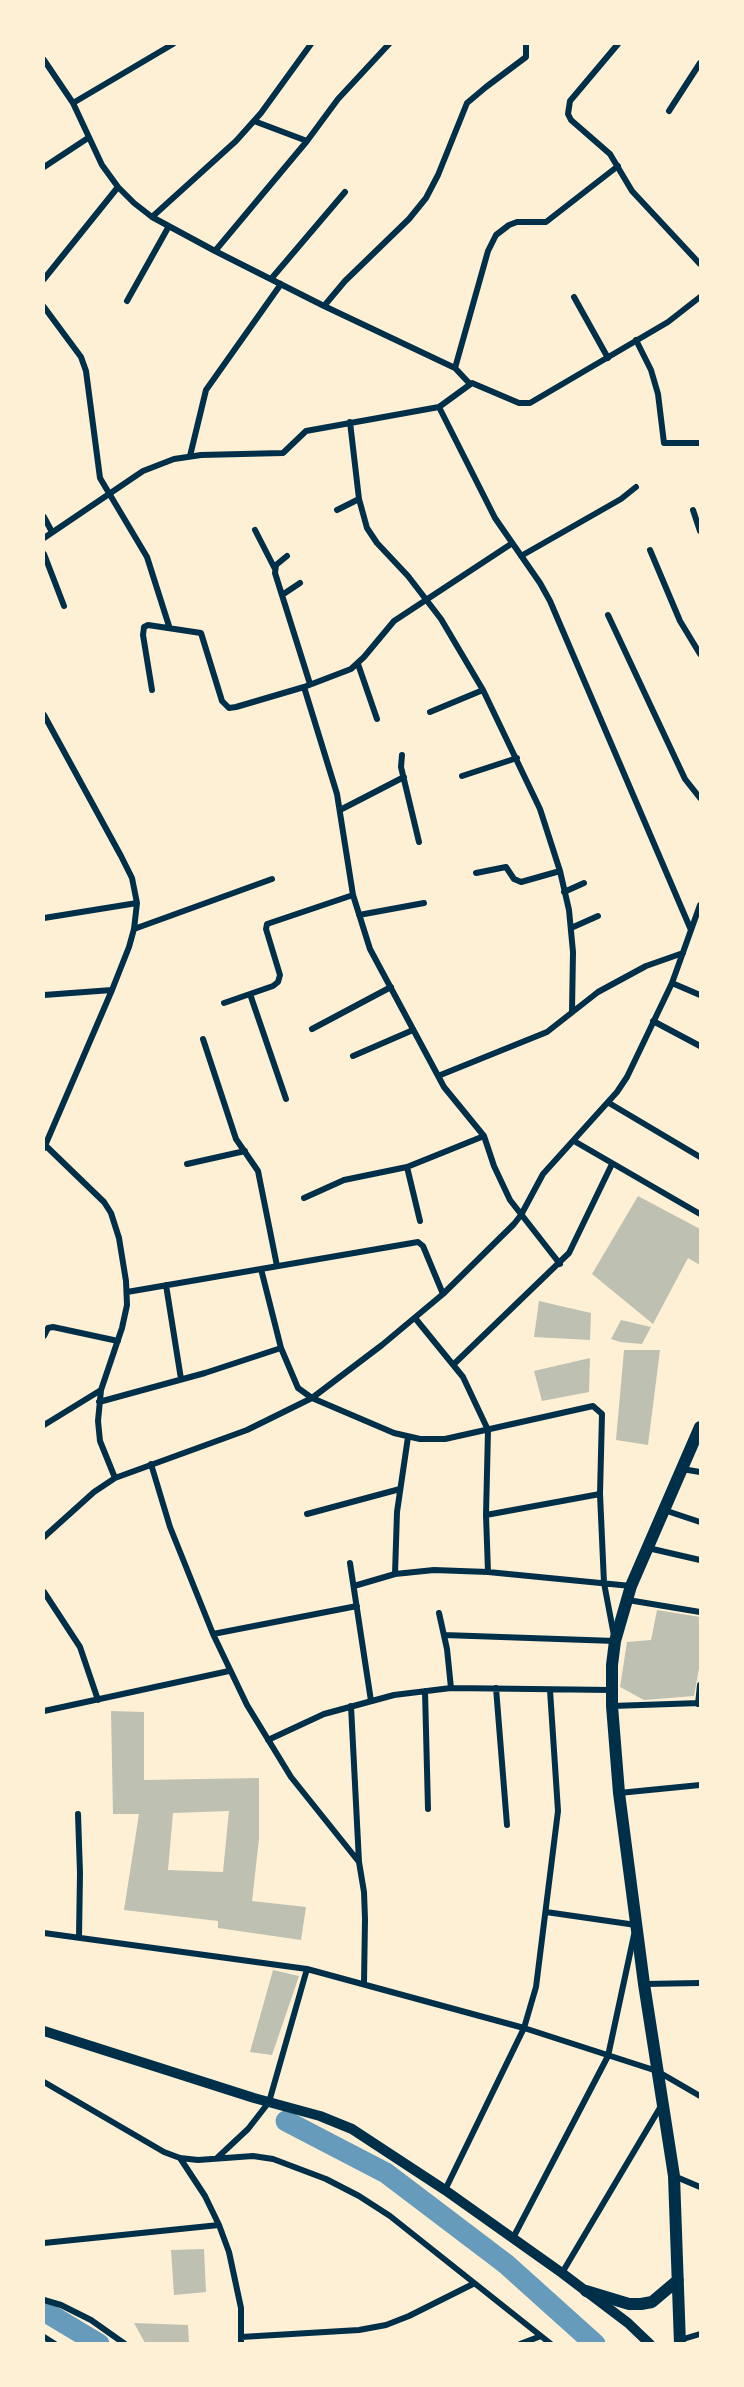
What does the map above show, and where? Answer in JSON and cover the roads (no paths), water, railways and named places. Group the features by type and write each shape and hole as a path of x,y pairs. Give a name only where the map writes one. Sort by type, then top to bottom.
{"main road":[{"path":"680,2342 674,2176 636,1925 620,1793 612,1690 615,1641 631,1586 700,1427"},
{"path":"586,2291 629,2304 640,2304 652,2302 678,2280"}],"street":[{"path":"73,103 173,44"},
{"path":"152,217 209,167 254,121 311,44"},
{"path":"215,251 307,141 338,99 390,44"},
{"path":"324,306 379,246 409,219 426,198 438,175 467,103 526,57 526,44"},
{"path":"618,44 570,101 568,107 571,120 605,149 632,191 700,264"},
{"path":"44,60 73,103 102,165 118,187 152,217 324,306 455,368 470,384"},
{"path":"669,111 700,63"},
{"path":"254,121 307,141"},
{"path":"44,167 88,138"},
{"path":"455,368 488,251 496,236 509,225 517,222 546,222 618,166"},
{"path":"44,279 118,187"},
{"path":"270,279 345,192"},
{"path":"127,300 169,226"},
{"path":"190,456 206,390 281,284"},
{"path":"574,297 608,358"},
{"path":"44,538 158,464 190,456 278,454 288,450 297,437 306,431 439,407 470,384 477,384 519,403 530,403 684,311 700,297"},
{"path":"44,307 81,357 86,371 100,478 108,495 147,557 169,626"},
{"path":"636,340 651,370 658,394 664,443 700,443"},
{"path":"439,407 495,518 550,601 691,930"},
{"path":"350,422 359,499 368,528 377,543 427,599 483,690 540,809 560,871 571,928 574,974 572,1011"},
{"path":"521,556 621,499 636,487"},
{"path":"337,510 359,499"},
{"path":"693,510 700,531"},
{"path":"44,517 52,532"},
{"path":"255,530 275,569 308,686 340,810 353,895 370,949 438,1076 484,1137 502,1183 521,1215 560,1264"},
{"path":"152,690 142,631 144,627 152,624 201,633 222,701 229,708 308,686 343,673 358,664 394,621 512,544"},
{"path":"650,550 680,621 700,654"},
{"path":"44,554 64,606"},
{"path":"275,569 276,565 287,556"},
{"path":"282,595 300,584"},
{"path":"608,615 685,778 700,798"},
{"path":"358,664 378,718"},
{"path":"430,712 483,690"},
{"path":"44,718 121,856 132,878 137,903 134,929 112,990 44,1147 96,1192 111,1213 119,1238 127,1292 125,1317 101,1390 98,1421 100,1441 115,1479"},
{"path":"402,755 404,777 419,842"},
{"path":"462,776 517,758"},
{"path":"340,810 404,777"},
{"path":"476,873 506,867 514,879 520,882 560,871"},
{"path":"134,929 272,879"},
{"path":"564,892 584,883"},
{"path":"224,1004 276,984 280,978 266,929 267,924 353,895"},
{"path":"44,918 137,903"},
{"path":"359,915 424,903"},
{"path":"44,1537 94,1492 115,1479 247,1430 312,1398 443,1294 521,1215 543,1174 609,1103 627,1077 672,983 700,905"},
{"path":"571,928 598,916"},
{"path":"438,1076 547,1032 612,983 646,966 683,953"},
{"path":"672,983 700,995"},
{"path":"312,1029 391,987"},
{"path":"44,995 112,990"},
{"path":"250,994 286,1099"},
{"path":"653,1021 700,1046"},
{"path":"353,1056 413,1030"},
{"path":"203,1039 236,1139 258,1171 277,1266"},
{"path":"609,1103 700,1157"},
{"path":"304,1198 354,1177 407,1167 484,1137"},
{"path":"574,1141 700,1214"},
{"path":"187,1164 245,1151"},
{"path":"454,1364 569,1253 612,1164"},
{"path":"407,1167 420,1221"},
{"path":"127,1292 418,1242 423,1246 443,1294"},
{"path":"261,1269 281,1348 298,1388 312,1398 408,1437 445,1439 593,1406 600,1410 603,1418 600,1494 604,1583 615,1641 444,1635"},
{"path":"166,1285 181,1379"},
{"path":"415,1318 463,1377 489,1430 486,1515 488,1572"},
{"path":"44,1336 48,1328 52,1328 118,1341"},
{"path":"99,1402 281,1348"},
{"path":"44,1425 101,1390"},
{"path":"395,1574 400,1489 408,1437"},
{"path":"151,1464 170,1527 229,1671 291,1777 359,1862"},
{"path":"681,1469 700,1472"},
{"path":"307,1514 400,1489"},
{"path":"486,1515 600,1494"},
{"path":"663,1510 700,1522"},
{"path":"647,1548 700,1560"},
{"path":"350,1563 371,1701"},
{"path":"354,1586 395,1574 434,1570 488,1572 631,1586"},
{"path":"44,1592 80,1647 98,1700"},
{"path":"627,1600 700,1612"},
{"path":"213,1634 357,1606"},
{"path":"439,1613 451,1688"},
{"path":"44,1711 229,1671"},
{"path":"612,1706 699,1704 700,1685"},
{"path":"268,1740 324,1714 371,1701 425,1691 451,1688 612,1690"},
{"path":"496,1688 507,1825"},
{"path":"445,2190 524,2028 536,1987 558,1811 550,1690"},
{"path":"425,1691 428,1809"},
{"path":"351,1706 359,1862 364,1892 364,1983"},
{"path":"620,1793 700,1785"},
{"path":"78,1814 79,1937"},
{"path":"513,2238 608,2056 636,1925 546,1912"},
{"path":"44,1933 307,1969 364,1983 524,2028 657,2072 700,2096"},
{"path":"215,2159 248,2129 269,2102 307,1969"},
{"path":"644,1984 700,1983"},
{"path":"44,2031 320,2116 352,2129 445,2190 562,2273 628,2323 650,2343"},
{"path":"44,2082 164,2152 180,2158 198,2160 234,2156 273,2159 326,2179 390,2216 473,2284 551,2343"},
{"path":"562,2273 662,2104"},
{"path":"180,2158 205,2196 219,2225 237,2280 241,2308 241,2340 359,2330 386,2325 417,2313 473,2284"},
{"path":"674,2176 700,2187"},
{"path":"44,2243 219,2225"},
{"path":"44,2300 61,2305 91,2320 124,2343"},
{"path":"680,2342 700,2334"},
{"path":"520,2343 541,2336"},
{"path":"44,2337 55,2343"}],"waterway":[{"path":"286,2121 386,2173 506,2264 595,2344"},
{"path":"44,2311 99,2344"}]}
